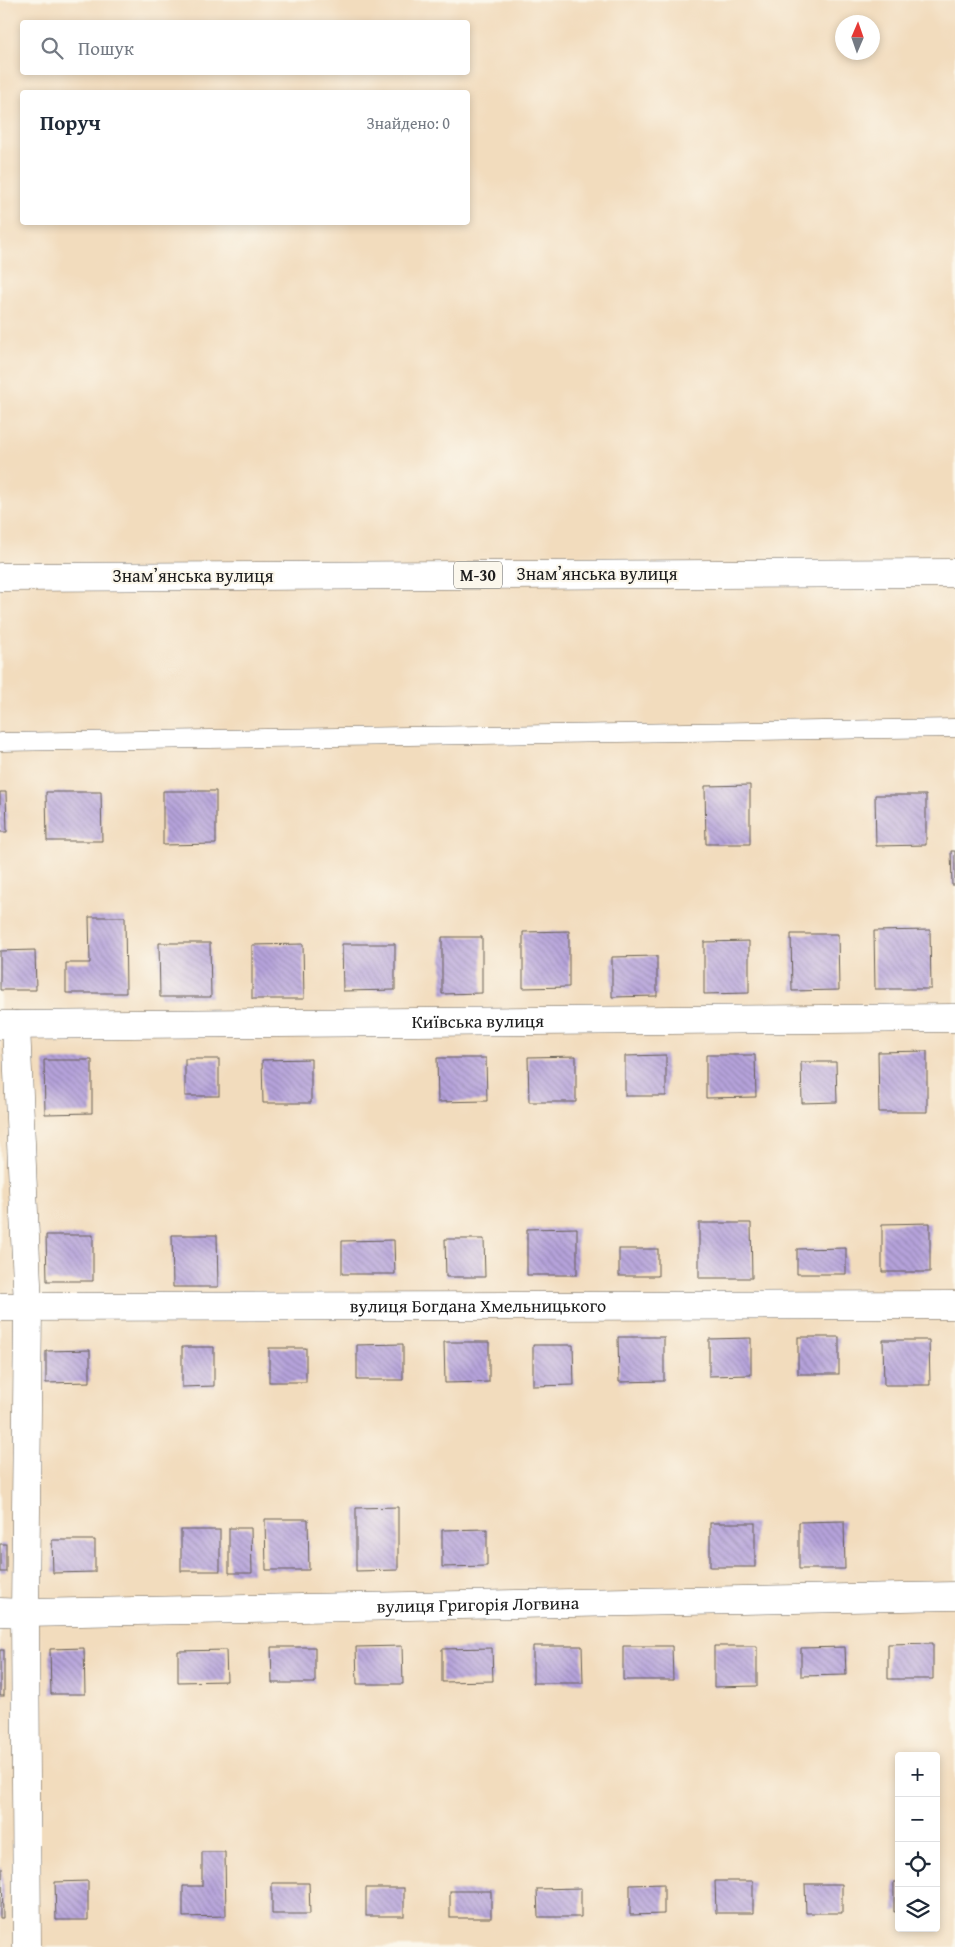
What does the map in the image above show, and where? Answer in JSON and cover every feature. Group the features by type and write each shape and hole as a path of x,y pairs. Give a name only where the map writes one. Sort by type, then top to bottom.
{"main road":[{"name":"Знамʼянська вулиця","path":"0,577 955,572"},
{"name":"Київська вулиця","path":"8,1025 955,1018"},
{"path":"8,1025 28,1307 13,1612 28,1947"},
{"name":"вулиця Богдана Хмельницького","path":"0,1307 955,1305"},
{"name":"вулиця Григорія Логвина","path":"13,1612 955,1596"}],"lane":[{"path":"0,742 955,728"}],"building":[{"path":"750,785 750,844 706,844 705,786"},
{"path":"163,791 216,791 216,844 163,845"},
{"path":"0,792 6,792 7,832 0,832"},
{"path":"46,792 101,792 102,841 47,841"},
{"path":"875,795 926,795 926,845 876,846"},
{"path":"951,851 955,851 955,885 952,885"},
{"path":"89,917 125,917 126,993 66,993 66,963 90,963"},
{"path":"930,930 931,989 875,989 874,931"},
{"path":"569,931 569,987 523,988 523,932"},
{"path":"791,934 838,934 839,990 792,991"},
{"path":"442,937 482,937 482,993 442,994"},
{"path":"749,941 749,993 704,994 704,942"},
{"path":"159,943 210,943 211,997 160,997"},
{"path":"303,944 304,999 252,999 252,945"},
{"path":"342,944 395,944 395,990 343,991"},
{"path":"35,950 36,990 0,990 0,951"},
{"path":"657,956 657,996 612,997 612,957"},
{"path":"927,1051 927,1112 879,1112 878,1052"},
{"path":"666,1055 666,1096 625,1096 625,1056"},
{"path":"706,1055 755,1055 756,1097 706,1098"},
{"path":"576,1056 576,1102 529,1102 528,1057"},
{"path":"437,1058 486,1058 487,1101 438,1102"},
{"path":"185,1059 219,1059 219,1096 185,1096"},
{"path":"311,1059 311,1103 263,1103 262,1060"},
{"path":"44,1060 92,1060 92,1113 45,1114"},
{"path":"801,1062 836,1062 837,1102 802,1103"},
{"path":"699,1223 751,1223 752,1278 699,1278"},
{"path":"930,1223 930,1272 882,1272 882,1224"},
{"path":"577,1228 577,1275 527,1275 527,1229"},
{"path":"46,1235 93,1235 93,1281 47,1281"},
{"path":"172,1235 217,1235 218,1287 173,1287"},
{"path":"445,1239 484,1239 485,1277 446,1277"},
{"path":"394,1240 395,1274 342,1274 342,1241"},
{"path":"846,1248 846,1274 797,1274 797,1249"},
{"path":"619,1249 658,1249 658,1276 619,1276"},
{"path":"618,1337 664,1337 664,1381 619,1382"},
{"path":"798,1337 839,1337 839,1374 798,1374"},
{"path":"751,1338 751,1375 709,1376 709,1339"},
{"path":"883,1340 929,1340 930,1385 884,1385"},
{"path":"444,1342 489,1342 489,1382 445,1383"},
{"path":"403,1344 403,1380 357,1380 357,1345"},
{"path":"533,1345 573,1345 574,1385 533,1386"},
{"path":"182,1347 214,1347 214,1386 182,1387"},
{"path":"269,1348 306,1348 306,1382 269,1382"},
{"path":"90,1350 90,1382 46,1383 46,1351"},
{"path":"398,1507 398,1570 356,1571 356,1508"},
{"path":"265,1519 308,1519 309,1570 266,1570"},
{"path":"844,1521 845,1569 799,1569 799,1522"},
{"path":"710,1523 755,1523 755,1567 710,1567"},
{"path":"229,1528 251,1528 252,1573 229,1573"},
{"path":"487,1529 487,1566 442,1567 442,1530"},
{"path":"181,1530 220,1530 220,1571 181,1571"},
{"path":"52,1540 95,1540 95,1572 53,1573"},
{"path":"0,1544 6,1544 6,1572 0,1572"},
{"path":"933,1643 933,1679 888,1679 888,1644"},
{"path":"402,1646 403,1684 357,1684 356,1647"},
{"path":"533,1646 582,1646 583,1683 533,1683"},
{"path":"623,1646 672,1646 673,1680 623,1680"},
{"path":"714,1646 757,1646 757,1686 714,1687"},
{"path":"271,1647 315,1647 315,1683 272,1683"},
{"path":"845,1647 846,1675 801,1676 801,1648"},
{"path":"84,1648 85,1694 51,1694 50,1649"},
{"path":"492,1648 493,1681 442,1682 442,1649"},
{"path":"0,1650 4,1650 4,1696 0,1696"},
{"path":"226,1650 227,1681 178,1682 178,1651"},
{"path":"202,1852 225,1852 226,1916 183,1917 183,1886 202,1886"},
{"path":"0,1868 2,1868 3,1918 0,1918"},
{"path":"88,1881 88,1920 56,1920 55,1882"},
{"path":"715,1881 753,1881 753,1913 716,1913"},
{"path":"894,1882 895,1882 895,1912"},
{"path":"272,1883 309,1883 310,1914 272,1914"},
{"path":"664,1884 664,1914 630,1915 630,1885"},
{"path":"805,1884 842,1884 842,1913 806,1913"},
{"path":"366,1888 404,1888 404,1916 366,1916"},
{"path":"581,1888 581,1917 538,1917 537,1889"},
{"path":"450,1891 491,1891 491,1918 450,1918"}]}
